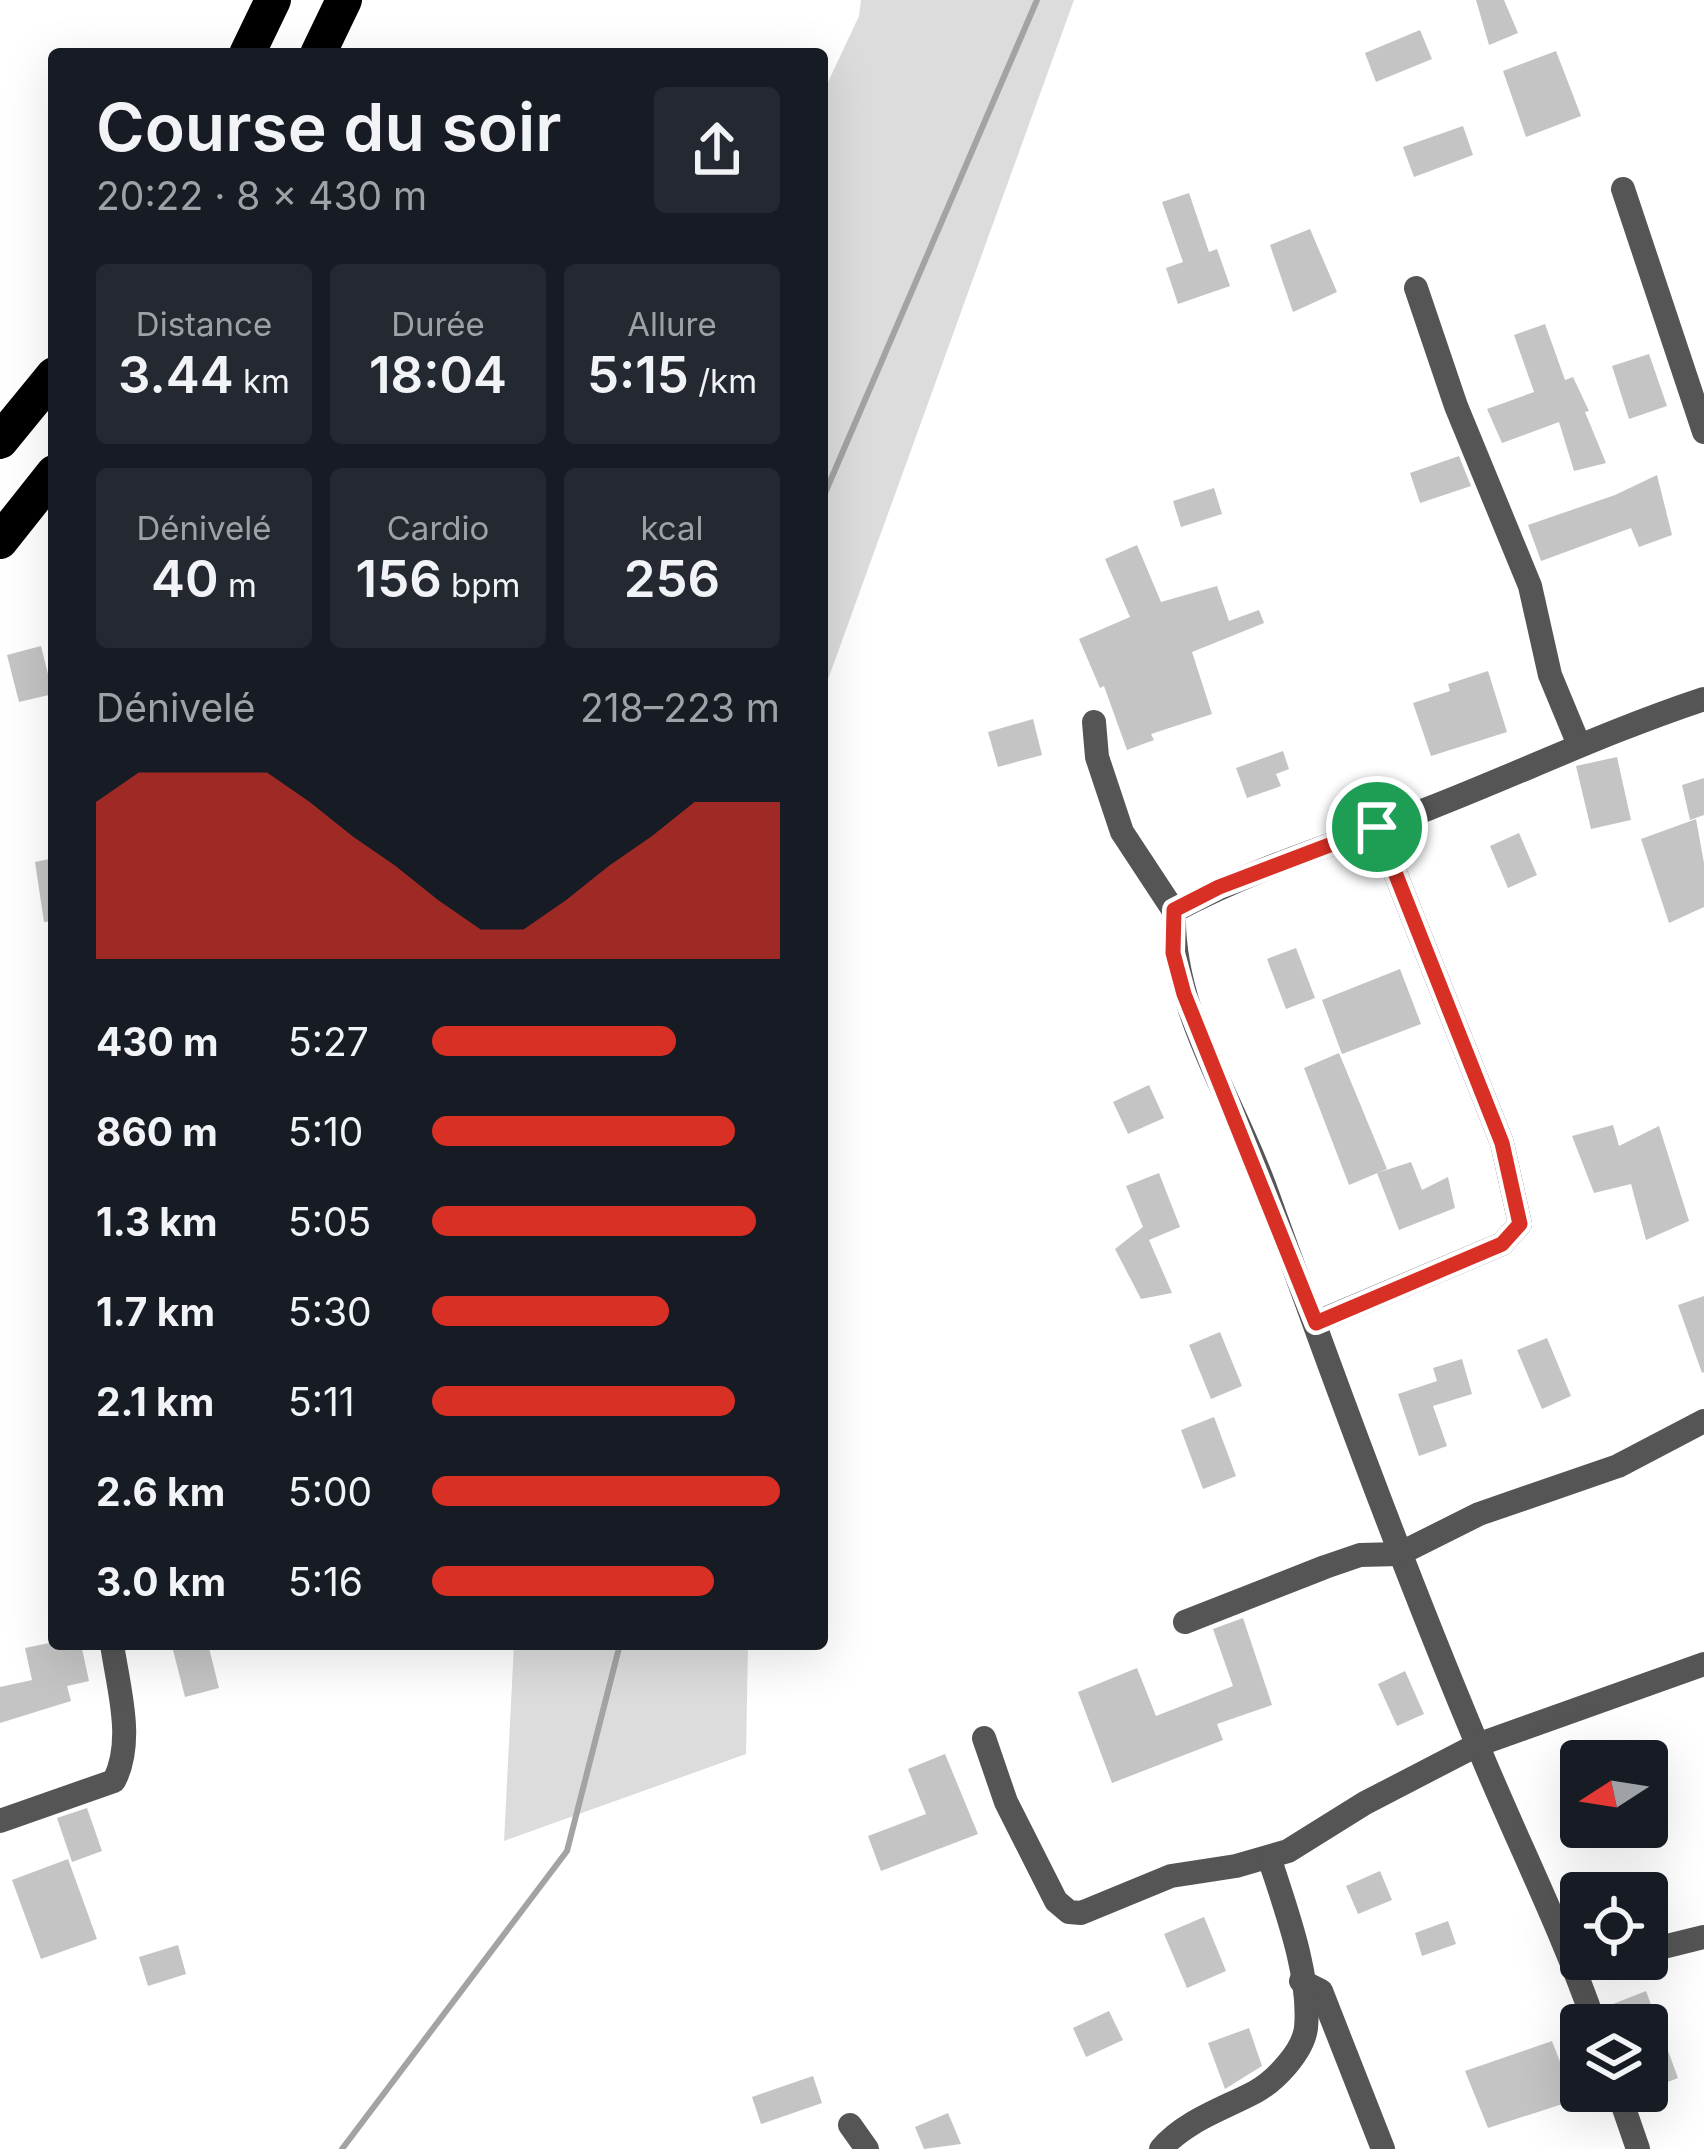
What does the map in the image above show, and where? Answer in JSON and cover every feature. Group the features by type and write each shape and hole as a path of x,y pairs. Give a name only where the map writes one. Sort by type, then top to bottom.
{"highway":[{"path":"250,48 273,0"},
{"path":"321,48 344,0"},
{"path":"0,441 48,382"},
{"path":"0,541 48,481"}],"street":[{"path":"1623,189 1704,432"},
{"path":"1416,288 1456,406 1530,586 1550,675 1579,745"},
{"path":"1174,910 1219,887 1704,699"},
{"path":"1094,722 1097,757 1122,832 1174,910 1173,953 1184,994 1316,1323 1399,1554 1560,1932"},
{"path":"1316,1323 1502,1244 1520,1224 1502,1143 1377,827"},
{"path":"1186,1622 1360,1555 1399,1554 1479,1514 1618,1466 1684,1427 1704,1421"},
{"path":"0,1821 114,1780 123,1764 124,1734 113,1650"},
{"path":"984,1738 1006,1802 1056,1901 1069,1912 1081,1913 1171,1876 1288,1851 1365,1803 1477,1745 1704,1664"},
{"path":"1161,2149 1173,2135 1262,2088 1294,2055 1306,2030 1297,1946 1269,1857"},
{"path":"1668,1946 1704,1937"},
{"path":"1300,1981 1321,1991 1383,2149"},
{"path":"1625,2112 1638,2149"},
{"path":"850,2125 867,2149"}],"shaded area":[{"path":"861,0 1074,0 828,679 828,82 859,16"},
{"path":"514,1650 748,1650 746,1754 504,1841"}],"building":[{"path":"1476,0 1504,0 1518,33 1489,45"},
{"path":"1420,30 1432,59 1376,82 1365,53"},
{"path":"1556,51 1581,116 1526,137 1503,71"},
{"path":"1463,126 1473,155 1414,177 1403,147"},
{"path":"1189,193 1209,252 1217,249 1230,286 1178,304 1166,268 1183,262 1162,202"},
{"path":"1310,229 1337,292 1293,312 1270,245"},
{"path":"1545,324 1565,380 1573,377 1589,411 1585,412 1606,463 1574,471 1559,422 1502,443 1487,409 1534,392 1514,335"},
{"path":"1649,354 1667,406 1629,419 1612,366"},
{"path":"1459,456 1471,486 1420,503 1410,473"},
{"path":"1657,475 1672,535 1639,547 1631,528 1541,561 1528,525"},
{"path":"1214,488 1222,514 1181,527 1173,501"},
{"path":"1137,545 1161,602 1217,586 1229,621 1259,610 1264,623 1192,652 1212,714 1151,734 1154,740 1127,750 1104,686 1100,688 1079,639 1130,617 1105,559"},
{"path":"41,646 48,695 19,702 7,655"},
{"path":"1488,671 1507,732 1431,756 1413,703 1450,691 1448,684"},
{"path":"1033,719 1042,755 998,767 988,732"},
{"path":"1283,751 1289,769 1276,774 1281,786 1247,798 1236,768"},
{"path":"1617,757 1631,820 1591,829 1576,766"},
{"path":"1704,778 1704,815 1690,820 1682,785"},
{"path":"1696,819 1704,863 1704,907 1669,923 1641,839"},
{"path":"1519,833 1537,875 1508,888 1490,846"},
{"path":"48,859 48,922 44,922 35,862"},
{"path":"1296,948 1315,998 1286,1009 1267,959"},
{"path":"1400,969 1421,1024 1342,1054 1322,1000"},
{"path":"1339,1053 1387,1169 1349,1185 1304,1068"},
{"path":"1149,1085 1164,1118 1128,1134 1113,1102"},
{"path":"1613,1125 1619,1146 1659,1126 1689,1221 1646,1240 1631,1184 1594,1193 1572,1136"},
{"path":"1411,1162 1422,1190 1448,1177 1455,1208 1399,1230 1377,1173"},
{"path":"1159,1173 1180,1227 1149,1240 1172,1293 1141,1299 1115,1249 1143,1227 1126,1186"},
{"path":"1704,1296 1704,1372 1702,1373 1678,1305"},
{"path":"1220,1332 1242,1386 1211,1399 1189,1345"},
{"path":"1547,1338 1571,1396 1542,1409 1517,1350"},
{"path":"1462,1359 1472,1394 1433,1406 1447,1446 1419,1456 1398,1394 1437,1381 1433,1368"},
{"path":"1214,1417 1236,1476 1203,1489 1181,1430"},
{"path":"1243,1618 1272,1705 1217,1724 1223,1740 1112,1783 1078,1692 1137,1668 1156,1716 1233,1686 1213,1629"},
{"path":"48,1643 48,1650 82,1650 89,1681 67,1686 71,1701 0,1723 0,1687 32,1680 25,1648"},
{"path":"173,1650 210,1650 219,1688 185,1697"},
{"path":"1405,1671 1424,1714 1397,1726 1378,1684"},
{"path":"945,1754 978,1834 881,1871 868,1836 926,1814 908,1769"},
{"path":"87,1808 102,1851 72,1862 57,1818"},
{"path":"68,1859 97,1939 41,1959 12,1880"},
{"path":"1380,1871 1392,1900 1358,1914 1346,1886"},
{"path":"1204,1917 1226,1971 1187,1988 1164,1934"},
{"path":"1448,1921 1456,1944 1422,1956 1415,1933"},
{"path":"178,1945 186,1974 148,1986 139,1957"},
{"path":"1646,1991 1651,2004 1613,2004"},
{"path":"1109,2011 1123,2040 1086,2057 1073,2028"},
{"path":"1249,2028 1262,2066 1225,2089 1208,2043"},
{"path":"1552,2041 1560,2062 1560,2105 1488,2128 1465,2071"},
{"path":"1668,2051 1678,2078 1668,2082"},
{"path":"813,2076 822,2103 761,2124 752,2097"},
{"path":"948,2113 961,2144 924,2149 915,2127"}],"waterway":[{"path":"828,486 1037,0"},
{"path":"342,2149 567,1851 618,1650"}],"route":[{"path":"1377,827 1502,1143 1520,1224 1502,1244 1316,1323 1184,994 1173,953 1174,910 1253,873 1377,827"}]}
